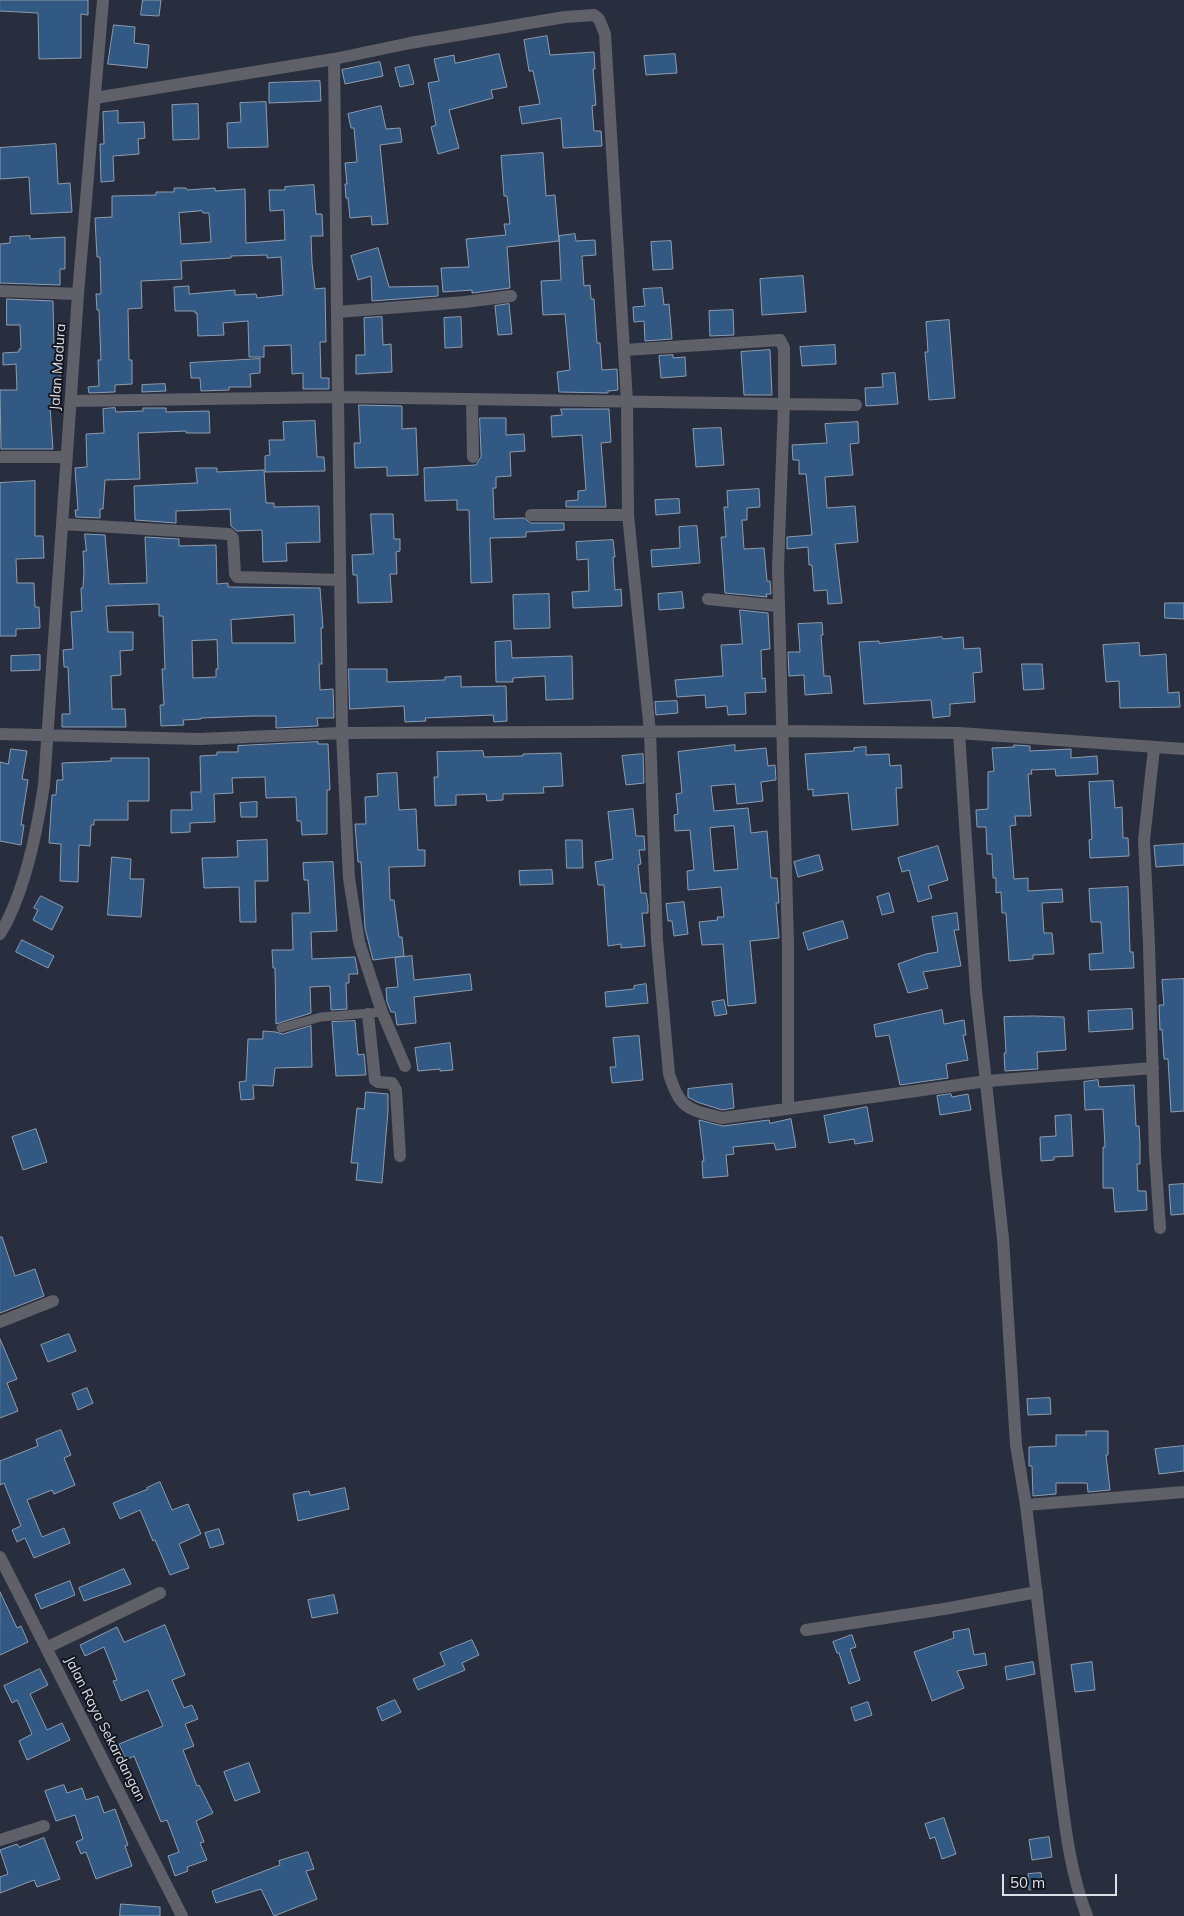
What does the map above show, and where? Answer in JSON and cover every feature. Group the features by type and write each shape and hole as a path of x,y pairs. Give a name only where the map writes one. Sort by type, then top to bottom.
{"street":[{"name":"Jalan Madura","path":"48,737 78,294 103,0"},
{"path":"95,98 334,59 410,43 565,17 592,15 599,18 605,34 624,350 627,402 628,515 650,732 657,940 668,1066 674,1090 681,1102 688,1108 722,1118 987,1081 1153,1068"},
{"path":"334,59 342,733 349,878 359,942 382,1012 405,1066"},
{"path":"0,291 78,294"},
{"path":"337,312 464,302 511,296"},
{"path":"624,350 780,340 784,348 778,606 788,945 788,1109"},
{"path":"71,401 338,397 856,404"},
{"path":"472,399 473,457"},
{"path":"0,457 67,457"},
{"path":"530,515 628,515"},
{"path":"62,524 229,534 233,538 235,574 237,577 340,580"},
{"path":"708,600 778,606"},
{"path":"0,734 48,737 200,740 342,733 960,733 1184,749"},
{"path":"960,733 976,991 1003,1239 1016,1445 1026,1505 1047,1683 1074,1879 1087,1916"},
{"path":"0,934 18,896 38,827 48,737"},
{"path":"1154,748 1144,840 1155,1161 1160,1228"},
{"path":"368,1014 375,1080 392,1083 396,1090 400,1156"},
{"path":"0,1322 53,1301"},
{"path":"1026,1505 1184,1492"},
{"name":"Jalan Raya Sekardangan","path":"0,1557 182,1916"},
{"path":"806,1630 944,1609 1037,1592"},
{"path":"46,1648 160,1593"},
{"path":"0,1840 44,1826"}],"lane":[{"path":"281,1028 321,1017 382,1012"}],"building":[{"path":"0,0 88,0 88,15 81,14 81,58 39,59 38,13 0,11"},
{"path":"143,0 161,0 159,16 141,15"},
{"path":"114,25 135,27 134,43 149,45 147,68 108,64"},
{"path":"547,36 550,55 594,52 595,69 593,69 596,105 592,106 594,131 601,131 602,146 563,148 561,118 522,124 519,107 540,104 533,71 529,71 524,40"},
{"path":"499,54 507,87 491,90 493,98 449,110 459,148 438,154 431,127 436,125 428,83 439,81 434,59 454,55 455,63"},
{"path":"675,54 677,73 646,75 644,56"},
{"path":"380,62 383,76 345,84 342,70"},
{"path":"409,65 414,84 400,87 395,68"},
{"path":"320,81 321,101 269,103 269,83"},
{"path":"266,102 268,147 228,148 227,123 241,122 240,103"},
{"path":"198,104 199,139 173,140 172,105"},
{"path":"381,106 386,129 400,128 402,142 380,145 388,224 372,225 371,216 350,218 348,198 346,198 345,163 357,162 354,128 351,128 348,114"},
{"path":"118,111 118,123 144,122 145,138 138,139 139,154 113,156 114,181 101,182 100,144 104,144 103,112"},
{"path":"56,144 58,184 70,183 72,212 31,214 29,177 0,179 0,148"},
{"path":"543,153 546,196 555,195 559,241 507,247 510,288 472,293 472,290 443,292 441,268 469,267 466,239 506,235 504,224 510,224 507,196 504,196 501,156"},
{"path":"314,185 316,214 322,214 323,236 311,236 312,263 315,289 325,288 326,342 320,342 321,378 329,378 329,389 303,389 303,373 292,374 291,345 264,346 264,357 249,357 248,321 223,323 224,335 198,336 197,313 195,311 175,311 174,287 189,286 189,294 235,290 235,295 256,294 257,298 283,295 281,257 267,258 267,255 231,256 231,258 181,261 182,279 141,281 142,308 128,309 129,360 132,360 132,384 115,385 115,392 89,393 88,387 99,386 98,360 101,360 99,310 97,310 96,294 101,294 100,257 97,257 95,218 112,217 112,196 156,195 156,192 174,192 174,188 186,188 187,190 215,188 215,191 245,189 246,243 285,240 284,210 270,211 269,190 285,190 285,187","holes":["202,211 203,213 209,213 211,242 181,244 179,213"]},
{"path":"575,234 576,241 595,240 596,255 582,256 584,286 590,285 591,299 594,299 597,343 600,343 602,370 617,369 618,390 608,391 608,393 559,392 557,372 570,370 565,314 543,315 541,281 561,280 559,236"},
{"path":"30,236 30,239 65,237 65,269 60,269 60,285 0,283 0,244 10,243 10,237"},
{"path":"671,241 673,269 653,270 651,242"},
{"path":"378,248 389,287 438,286 438,296 372,301 371,276 358,280 351,256"},
{"path":"803,276 806,312 762,315 760,279"},
{"path":"662,288 664,305 669,304 672,339 645,341 644,321 634,322 633,307 645,306 643,289"},
{"path":"7,299 53,301 54,349 59,348 60,380 53,380 54,407 50,407 53,449 1,449 0,390 17,390 16,364 3,365 3,353 19,352 19,349 21,349 20,325 7,325"},
{"path":"509,304 512,334 498,335 495,306"},
{"path":"733,310 734,335 710,336 709,311"},
{"path":"382,317 383,345 391,344 392,372 356,374 356,355 365,355 364,318"},
{"path":"461,317 462,347 445,348 444,318"},
{"path":"949,320 955,398 929,400 925,352 928,352 926,322"},
{"path":"835,345 836,364 802,366 800,347"},
{"path":"770,350 772,395 744,395 741,352"},
{"path":"673,355 673,358 685,357 686,376 661,378 659,356"},
{"path":"260,359 260,373 250,374 251,387 229,387 229,390 201,391 200,378 191,378 190,363"},
{"path":"895,373 898,404 866,406 865,388 883,387 882,374"},
{"path":"165,384 166,391 142,392 142,385"},
{"path":"359,405 402,406 402,429 416,428 418,475 387,476 387,467 355,468 354,443 360,443"},
{"path":"115,408 116,412 143,411 143,408 166,408 166,412 209,411 210,433 186,433 186,431 138,433 140,479 105,480 103,509 100,509 100,518 76,517 75,510 78,510 75,468 87,467 86,434 104,433 103,409"},
{"path":"561,409 609,409 611,442 601,443 606,507 566,507 566,501 578,500 578,491 586,490 582,435 552,437 551,416 562,415"},
{"path":"480,418 506,418 506,435 524,434 525,451 510,452 511,476 496,477 496,488 493,488 494,519 524,518 531,523 564,523 564,530 526,532 526,537 490,538 492,582 471,583 469,510 457,510 457,500 425,501 424,468 476,465 481,457"},
{"path":"315,421 317,457 324,457 325,471 265,472 265,456 270,455 269,440 284,440 283,422"},
{"path":"858,422 859,443 850,444 853,475 825,477 827,508 855,506 858,542 835,544 842,603 828,604 827,590 814,591 812,565 809,565 808,547 787,549 787,537 812,535 806,474 799,474 799,460 793,460 792,445 827,443 825,424"},
{"path":"721,428 724,465 696,467 693,429"},
{"path":"196,468 217,468 217,472 264,470 266,503 274,503 274,507 319,506 320,542 286,543 287,561 263,562 262,530 237,531 231,526 230,509 176,511 176,523 135,520 134,486 197,483"},
{"path":"35,481 35,536 43,536 44,558 16,559 17,583 34,583 35,607 39,607 40,628 16,629 16,636 0,636 0,483"},
{"path":"759,489 760,507 747,508 747,520 742,520 744,549 764,548 767,581 770,581 771,594 766,594 767,597 725,593 721,537 726,537 724,507 728,507 727,491"},
{"path":"679,499 680,513 656,515 655,500"},
{"path":"371,514 393,514 394,539 400,539 400,551 396,552 397,574 390,574 392,602 358,603 357,575 353,575 352,555 373,554"},
{"path":"697,526 700,563 652,567 651,550 680,548 679,527"},
{"path":"85,534 105,535 109,584 147,583 145,537 179,539 179,546 216,545 217,584 228,583 228,587 320,588 323,628 321,628 322,664 319,664 320,690 333,689 334,718 317,718 318,726 276,728 276,716 201,718 183,720 184,725 161,726 160,705 164,705 162,669 165,669 163,616 159,616 159,604 106,606 108,632 133,632 133,650 120,651 121,675 111,676 112,709 125,709 126,727 62,727 62,714 70,714 68,667 64,667 63,650 73,649 71,612 82,611 83,551 86,551","holes":["294,615 295,643 232,643 231,620","217,640 218,669 216,669 216,677 193,678 192,641"]},
{"path":"613,540 615,590 621,589 622,606 573,608 572,592 589,591 588,559 577,560 576,542"},
{"path":"682,592 684,608 659,610 658,594"},
{"path":"549,594 550,628 514,629 513,595"},
{"path":"1165,603 1184,603 1184,619 1165,618"},
{"path":"740,610 768,613 770,649 761,650 762,679 765,678 766,692 745,693 746,714 728,715 727,706 706,708 705,695 677,697 675,680 723,676 721,645 742,644"},
{"path":"822,623 824,676 830,676 832,693 805,695 804,675 789,676 788,652 800,652 798,624"},
{"path":"942,637 943,639 963,637 964,649 980,648 982,672 973,673 975,702 950,704 950,716 933,718 931,700 864,704 859,642 879,641 879,643"},
{"path":"511,641 512,658 572,656 573,699 546,700 545,676 513,678 513,682 496,682 495,642"},
{"path":"1139,643 1140,656 1166,654 1168,693 1179,692 1180,707 1120,708 1119,681 1106,682 1103,645"},
{"path":"40,655 40,670 11,671 11,656"},
{"path":"1022,664 1042,664 1044,689 1024,690"},
{"path":"349,669 387,669 387,682 445,680 445,677 461,676 461,687 506,686 507,721 494,722 493,715 425,718 426,721 405,722 404,706 350,709"},
{"path":"677,701 678,713 656,715 655,702"},
{"path":"318,742 318,744 328,744 330,790 327,790 327,834 302,835 301,821 297,821 296,797 266,798 265,777 232,778 233,793 214,794 215,822 190,823 190,832 171,833 171,810 192,810 191,792 201,792 200,756 217,755 217,752 238,752 238,746"},
{"path":"735,745 735,751 766,748 768,766 775,765 776,780 761,782 763,801 737,804 735,784 711,786 714,811 748,808 751,833 767,831 771,878 777,878 779,903 776,903 779,938 750,941 756,1003 728,1006 723,944 702,945 699,922 718,920 717,917 724,917 721,887 688,890 687,871 694,870 690,830 675,831 674,815 678,814 676,794 682,793 678,752","holes":["734,826 738,869 714,871 710,828"]},
{"path":"1014,745 1030,746 1030,751 1071,749 1071,758 1097,756 1098,774 1056,776 1055,769 1031,770 1032,774 1028,774 1031,816 1015,816 1016,825 1010,826 1014,879 1028,878 1028,891 1062,889 1063,902 1042,903 1044,933 1052,933 1054,954 1033,955 1033,959 1009,961 1006,913 1002,913 1001,892 996,893 996,878 993,878 992,854 987,854 986,827 977,827 976,810 988,809 988,772 994,771 992,748 1014,747"},
{"path":"866,747 866,755 889,754 890,766 901,765 902,788 896,788 898,825 852,830 848,793 813,796 813,789 808,790 805,754 854,751 854,748"},
{"path":"11,749 27,751 22,779 28,780 21,825 24,825 21,845 0,841 0,762 8,764"},
{"path":"483,751 484,757 561,753 563,786 543,787 544,793 503,794 503,800 487,801 486,794 456,795 456,805 435,806 434,777 438,777 437,752"},
{"path":"643,754 644,783 626,785 622,756"},
{"path":"111,758 149,758 149,801 128,801 128,820 94,820 94,825 91,825 90,846 79,845 78,882 60,881 61,844 49,843 52,795 56,795 57,780 63,780 62,763 111,761"},
{"path":"397,773 399,810 416,809 418,850 425,850 425,866 389,867 390,900 394,900 399,937 402,937 404,956 373,960 365,928 361,862 358,862 355,824 366,824 365,797 378,796 377,774"},
{"path":"1113,781 1115,808 1122,807 1123,838 1128,838 1129,856 1090,858 1089,840 1092,839 1089,782"},
{"path":"257,802 257,817 241,817 240,803"},
{"path":"633,809 636,836 644,836 645,850 639,850 641,864 638,865 641,893 646,893 648,913 642,913 645,946 621,948 621,944 608,946 604,885 598,885 595,862 613,859 608,812"},
{"path":"267,840 268,881 255,881 256,922 240,922 239,887 204,888 202,858 238,857 237,841"},
{"path":"566,840 582,840 583,868 567,868"},
{"path":"1184,844 1184,865 1156,867 1154,846"},
{"path":"938,846 948,880 928,886 932,898 918,902 909,870 902,872 898,858"},
{"path":"819,855 823,870 798,877 794,862"},
{"path":"112,857 131,859 130,879 144,879 141,917 108,915"},
{"path":"333,862 337,931 311,932 312,959 355,957 358,974 349,974 349,983 346,983 347,1009 331,1010 330,986 310,987 311,1013 276,1024 275,968 273,968 272,950 293,950 292,913 310,913 308,880 304,880 303,863"},
{"path":"552,870 553,884 520,885 519,871"},
{"path":"1128,887 1130,952 1133,952 1134,968 1090,970 1089,954 1103,953 1101,922 1091,922 1089,889"},
{"path":"889,893 894,912 882,915 877,897"},
{"path":"41,896 63,907 52,930 33,920 38,910 34,908"},
{"path":"684,902 688,934 674,936 672,921 668,921 666,904"},
{"path":"957,913 959,930 954,930 961,966 923,972 928,988 908,993 898,964 926,954 938,952 932,917"},
{"path":"843,921 848,938 808,950 803,933"},
{"path":"22,940 54,956 48,968 16,952"},
{"path":"412,956 414,980 470,974 472,990 414,997 416,1023 397,1025 395,1012 391,1012 387,1002 386,988 398,987 395,958"},
{"path":"1184,979 1184,1111 1171,1112 1168,1059 1164,1059 1159,1005 1164,1005 1162,980"},
{"path":"646,984 648,1003 606,1007 605,992 634,989 634,986"},
{"path":"724,1000 727,1014 715,1016 712,1002"},
{"path":"1132,1009 1133,1029 1089,1032 1088,1011"},
{"path":"942,1010 944,1024 964,1020 966,1035 963,1035 968,1060 946,1064 948,1078 900,1085 889,1035 876,1037 874,1025"},
{"path":"1004,1017 1064,1017 1066,1050 1037,1052 1038,1069 1005,1071"},
{"path":"355,1021 358,1055 364,1054 366,1075 336,1076 332,1022"},
{"path":"311,1026 312,1067 275,1068 273,1086 253,1085 254,1099 241,1100 239,1082 246,1081 248,1039 263,1039 263,1031 282,1034"},
{"path":"639,1036 643,1080 612,1083 610,1067 616,1067 613,1038"},
{"path":"450,1043 453,1070 418,1071 415,1048"},
{"path":"1098,1080 1099,1087 1134,1085 1136,1126 1139,1126 1140,1143 1140,1164 1137,1164 1138,1191 1146,1191 1147,1210 1115,1212 1113,1188 1103,1188 1103,1147 1105,1147 1103,1109 1085,1110 1084,1082"},
{"path":"732,1084 734,1108 722,1110 688,1097 688,1089"},
{"path":"366,1092 388,1094 382,1183 356,1180 358,1163 351,1163 357,1108 364,1109"},
{"path":"951,1094 952,1097 968,1094 971,1110 940,1115 937,1096"},
{"path":"867,1107 873,1141 855,1144 854,1139 829,1143 824,1116"},
{"path":"1071,1115 1073,1156 1054,1157 1054,1160 1041,1161 1040,1137 1056,1136 1055,1116"},
{"path":"791,1119 796,1147 776,1150 774,1143 733,1147 734,1154 726,1155 728,1176 703,1178 702,1161 704,1161 699,1120 723,1126 769,1120 770,1123"},
{"path":"36,1129 47,1162 23,1170 12,1137"},
{"path":"1184,1184 1184,1214 1171,1215 1169,1185"},
{"path":"0,1237 2,1237 15,1276 35,1269 44,1296 0,1313"},
{"path":"69,1334 76,1351 48,1362 41,1345"},
{"path":"0,1339 17,1379 7,1383 18,1411 0,1418"},
{"path":"87,1388 93,1403 78,1410 72,1394"},
{"path":"1050,1398 1051,1414 1028,1415 1027,1399"},
{"path":"61,1430 71,1455 64,1458 75,1485 54,1494 52,1490 27,1500 42,1537 64,1528 70,1543 34,1558 25,1538 17,1542 12,1530 21,1526 4,1483 0,1485 0,1461 38,1446 36,1440"},
{"path":"1086,1431 1108,1431 1108,1455 1106,1455 1110,1490 1088,1492 1087,1483 1056,1483 1056,1494 1033,1496 1032,1466 1029,1466 1029,1447 1056,1446 1056,1435 1086,1435"},
{"path":"1184,1446 1184,1471 1159,1474 1155,1449"},
{"path":"160,1482 172,1510 188,1504 201,1534 179,1544 189,1568 170,1575 140,1510 120,1519 113,1503"},
{"path":"345,1488 349,1509 298,1521 293,1494 309,1491 310,1495"},
{"path":"219,1529 224,1544 210,1548 205,1533"},
{"path":"124,1569 131,1584 84,1601 79,1588"},
{"path":"70,1581 75,1595 41,1609 35,1595"},
{"path":"0,1592 17,1628 21,1626 28,1642 0,1655"},
{"path":"334,1595 338,1613 312,1618 308,1600"},
{"path":"165,1625 185,1675 172,1680 184,1708 192,1705 198,1719 185,1724 194,1746 183,1750 197,1786 199,1785 213,1813 196,1821 204,1842 200,1843 207,1860 187,1867 188,1871 175,1876 168,1856 179,1852 167,1820 161,1822 134,1756 126,1760 119,1744 163,1726 148,1690 121,1701 113,1681 117,1680 104,1647 85,1656 80,1645 117,1627 124,1642"},
{"path":"969,1629 974,1655 985,1653 987,1665 957,1671 964,1688 932,1701 914,1652 954,1638 953,1632"},
{"path":"852,1635 856,1647 850,1649 860,1680 849,1684 839,1653 837,1653 833,1642"},
{"path":"472,1640 479,1655 462,1663 465,1670 418,1690 413,1679 445,1665 440,1653"},
{"path":"1033,1662 1035,1674 1007,1680 1005,1667"},
{"path":"1092,1662 1095,1690 1075,1692 1071,1665"},
{"path":"40,1669 48,1685 30,1694 47,1730 62,1723 70,1740 27,1760 19,1741 32,1734 17,1700 12,1703 4,1686"},
{"path":"395,1700 401,1712 382,1721 377,1708"},
{"path":"868,1702 872,1715 855,1721 851,1708"},
{"path":"249,1763 260,1792 235,1801 224,1772"},
{"path":"64,1785 67,1793 82,1788 86,1800 98,1796 104,1813 115,1809 128,1845 125,1846 132,1866 96,1879 86,1852 81,1854 76,1842 83,1839 75,1815 56,1821 45,1791"},
{"path":"944,1818 956,1854 942,1859 935,1837 930,1839 925,1824"},
{"path":"1049,1837 1052,1857 1032,1860 1029,1840"},
{"path":"44,1838 60,1879 37,1887 34,1880 0,1893 0,1877 8,1874 0,1850 17,1844 19,1847"},
{"path":"308,1852 314,1869 306,1871 317,1899 274,1916 261,1889 216,1903 212,1891 280,1865 279,1861"},
{"path":"1041,1873 1043,1888 1029,1890 1028,1874"},
{"path":"121,1904 160,1907 160,1916 120,1916"}]}
